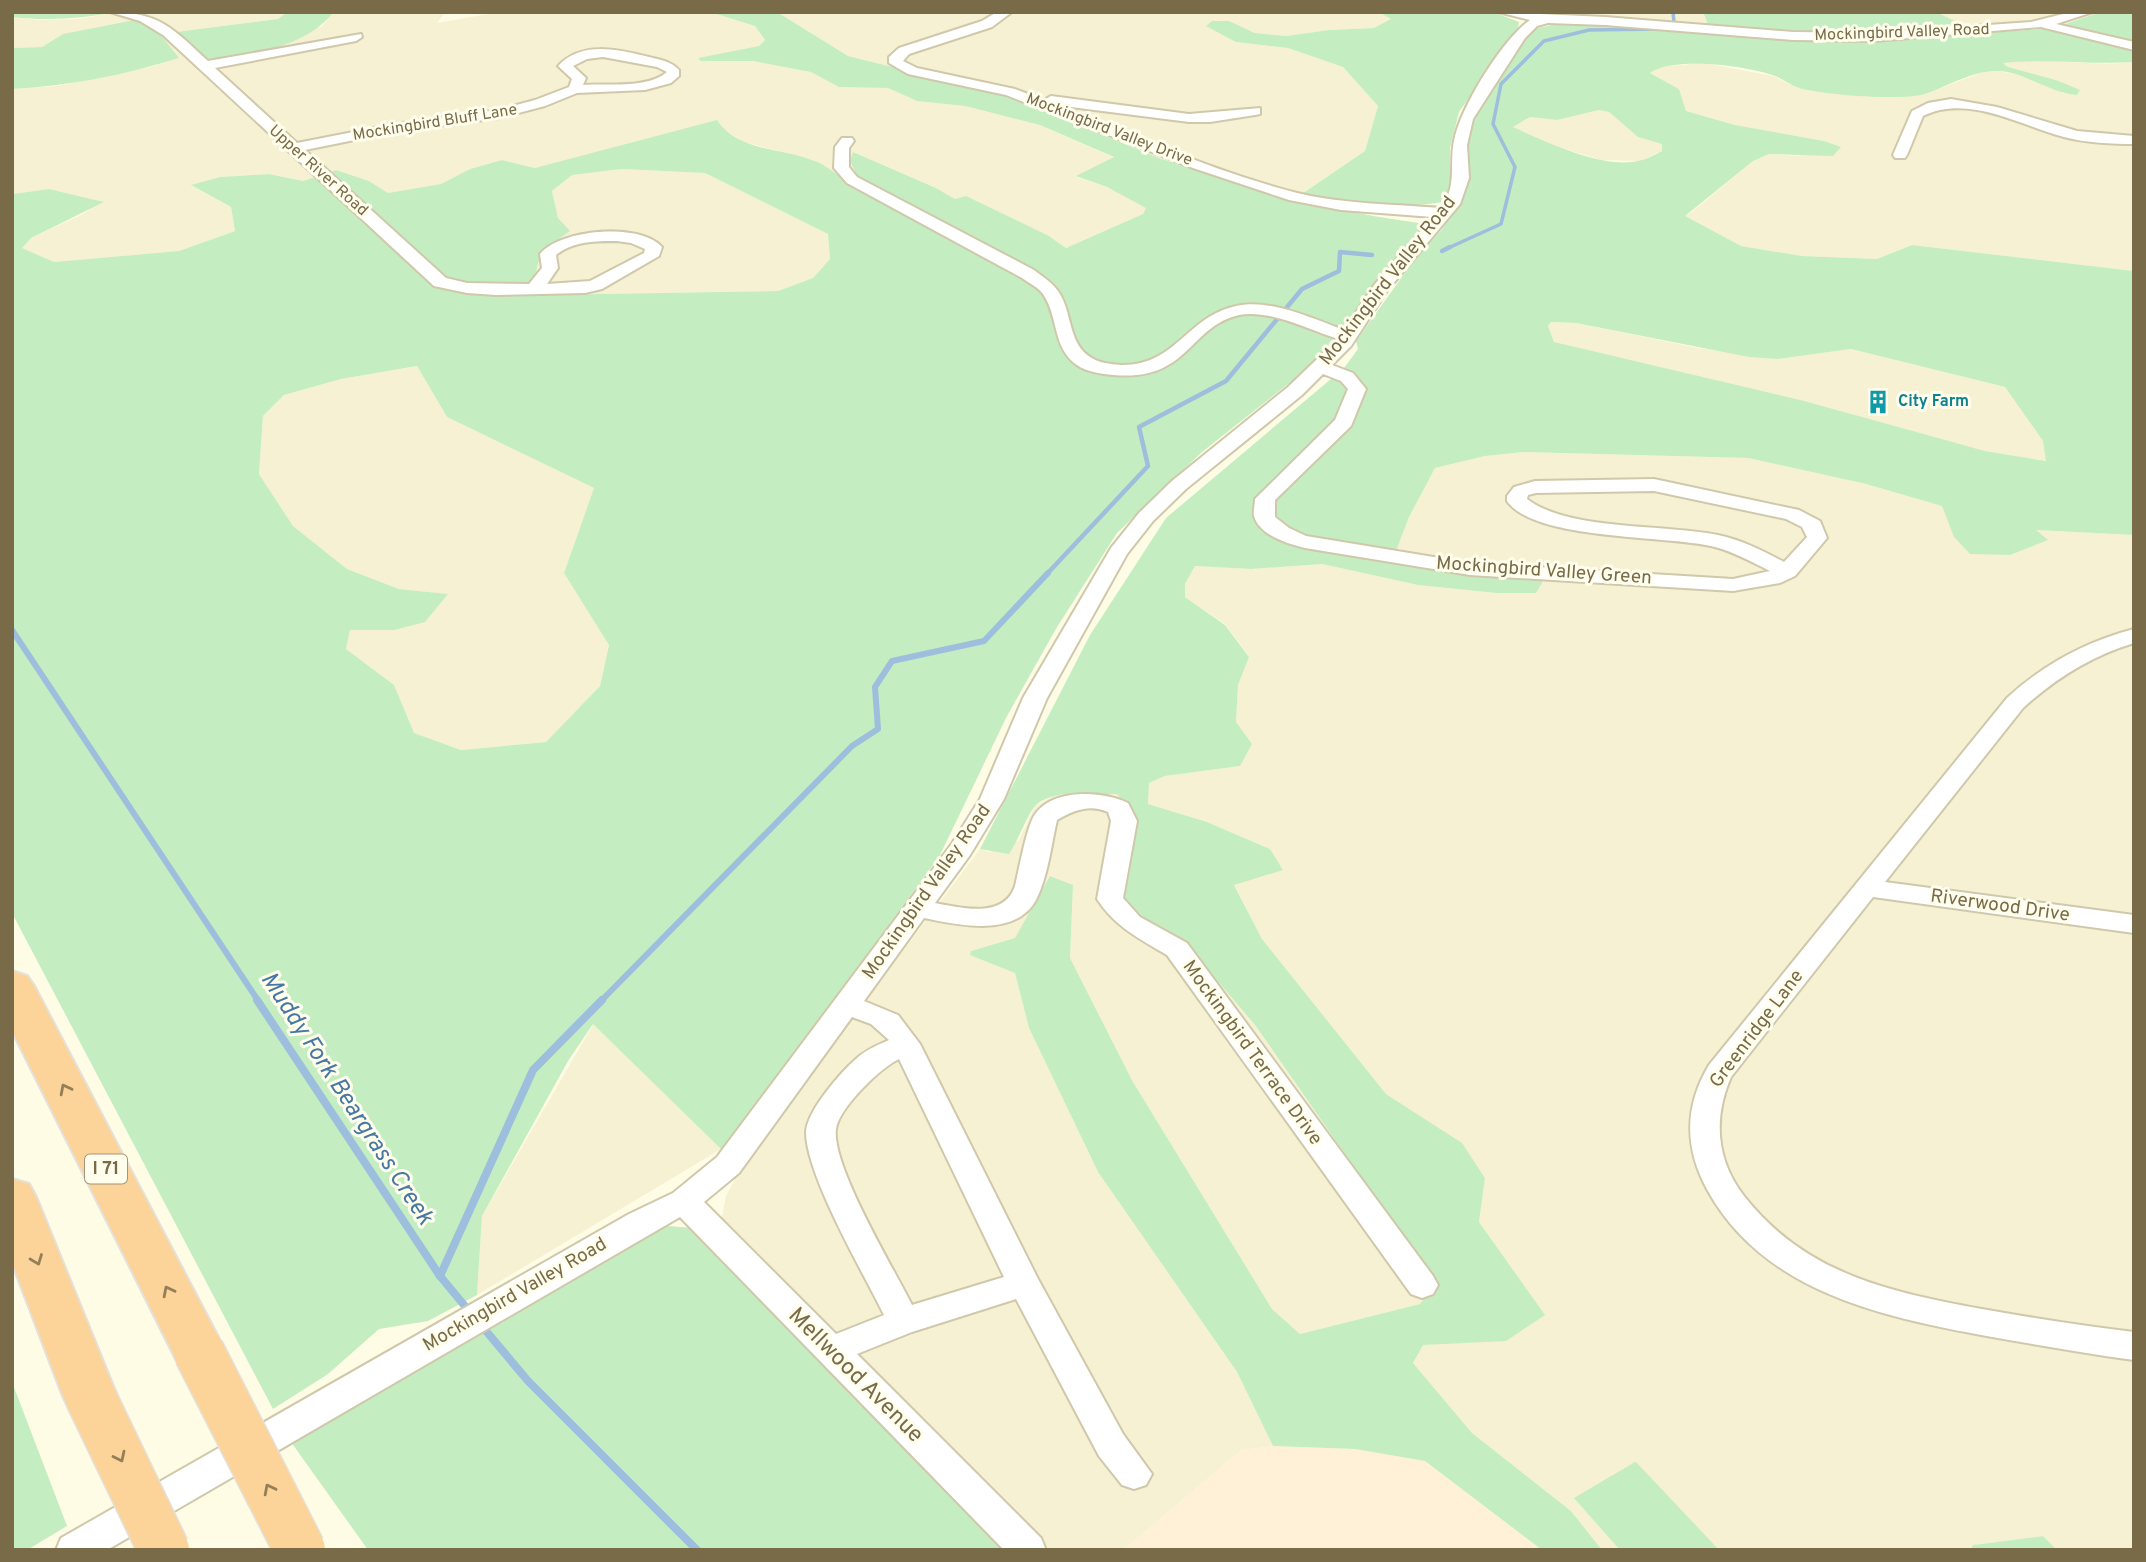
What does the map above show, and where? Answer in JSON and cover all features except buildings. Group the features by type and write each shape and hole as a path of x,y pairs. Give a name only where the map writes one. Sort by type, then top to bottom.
{"highway":[{"name":"I 71","path":"12,986 300,1550"},
{"path":"12,1197 90,1396 164,1550"}],"street":[{"name":"Upper River Road","path":"116,12 144,18 159,25 440,282 467,288 561,289 596,285 651,256 654,247 639,238 624,236 560,244 548,254 550,268 535,288"},
{"name":"Mockingbird Valley Drive","path":"1006,12 987,24 904,51 895,59 902,67 913,71 994,88 1029,99 1044,108 1195,164 1294,197 1341,205 1446,213"},
{"name":"Mockingbird Valley Road","path":"1504,12 1548,19 1638,22 1782,35 1847,37 2042,24 2087,12"},
{"name":"Mockingbird Valley Road","path":"74,1550 495,1306 684,1201 729,1165 961,849 992,799 1035,698 1118,552 1146,517 1179,485 1257,423 1321,367 1349,337 1381,288 1446,213 1458,191 1462,130 1474,103 1520,35 1533,23 1548,19"},
{"path":"2042,24 2134,46"},
{"path":"203,66 356,37"},
{"name":"Mockingbird Bluff Lane","path":"293,148 394,128 499,114 540,103 575,89 640,87 666,80 674,73 668,65 625,54 589,55 572,60 565,66 579,78 575,89"},
{"path":"1029,99 1070,101 1189,118 1210,118 1255,111"},
{"path":"1900,155 1917,114 1938,106 1984,108 2078,136 2134,140"},
{"path":"847,141 842,147 841,168 852,180 1028,274 1050,291 1068,346 1092,366 1128,371 1153,368 1166,363 1219,317 1242,310 1277,315 1349,337"},
{"name":"Mockingbird Valley Green","path":"1321,367 1347,377 1357,389 1345,422 1265,499 1264,516 1278,531 1289,537 1470,569 1733,585 1753,583 1787,571 1817,538 1813,525 1792,514 1654,485 1535,487 1521,491 1517,496 1520,506 1559,521 1687,535 1721,542 1787,571"},
{"name":"Greenridge Lane","path":"2134,636 2094,647 2036,683 2015,704 1719,1072 1710,1090 1703,1117 1703,1142 1721,1187 1740,1214 1764,1240 1796,1264 1843,1289 1909,1308 2046,1334 2134,1346"},
{"name":"Mockingbird Terrace Drive","path":"918,908 966,916 1008,912 1023,900 1046,816 1068,803 1084,800 1110,802 1119,808 1124,821 1110,899 1131,923 1177,949 1422,1285"},
{"name":"Riverwood Drive","path":"1867,888 2134,924"},
{"path":"846,1006 879,1015 894,1025 906,1044 1024,1284 1111,1445 1134,1474"},
{"path":"903,1321 833,1179 823,1148 821,1129 827,1113 867,1065 906,1044"},
{"name":"Mellwood Avenue","path":"684,1201 1028,1550"},
{"path":"829,1351 903,1321 1024,1284"}],"shaded area":[{"path":"116,12 287,12 278,19 177,32 201,58 321,27 334,12 445,12 437,23 499,12 710,12 755,26 765,40 759,46 699,58 701,61 753,61 783,65 811,71 839,87 888,88 917,101 965,106 1040,125 1115,158 1077,177 1107,187 1147,207 1143,214 1066,248 1049,236 955,199 853,152 855,171 841,177 813,160 744,142 723,130 535,168 502,160 470,169 441,184 388,193 369,181 336,170 303,181 269,174 220,177 192,186 231,207 235,231 179,251 54,262 21,248 31,238 103,202 49,189 12,194 12,89 57,86 154,66 178,58 63,34 42,47 12,48 12,17 38,20 80,19"},
{"path":"777,12 1379,12 1392,19 1374,28 1286,36 1255,33 1229,21 1236,42 1288,48 1343,67 1378,106 1365,151 1294,200 1159,158 1002,94 848,56"},
{"path":"1514,12 1703,12 1707,23 1703,27 1532,17"},
{"path":"1936,12 2072,12 2027,23 1969,28"},
{"path":"2028,60 2105,64 2134,62 2134,271 1912,245 1877,259 1802,256 1741,246 1684,216 1753,161 1769,154 1799,156 1824,141 1735,125 1686,111 1679,89 1650,73 1659,67 1704,63 1773,76 1798,88 1825,93 1895,97 1922,95 1981,73 1996,71 2023,75 2065,94 2056,80 2008,67 2002,62"},
{"path":"1599,110 1609,112 1638,137 1663,144 1662,151 1640,161 1602,160 1557,147 1513,127 1530,117 1557,120"},
{"path":"622,169 705,173 828,234 830,259 813,278 778,291 539,295 534,275 544,249 569,231 558,218 552,191 572,175"},
{"path":"1551,322 1576,323 1698,348 1778,359 1851,349 2005,387 2043,441 2047,461 1985,451 1554,342 1548,326"},
{"path":"417,366 447,417 594,488 564,573 609,644 600,686 546,742 461,750 413,733 394,685 346,649 350,630 394,630 447,594 399,589 347,569 293,526 259,474 263,416 284,395 341,379"},
{"path":"1524,452 1748,458 1866,484 1943,506 1954,537 2047,541 2035,530 2134,535 2134,1550 2057,1550 2043,1536 1973,1545 1970,1550 1602,1550 1571,1511 1472,1433 1413,1363 1422,1345 1464,1342 1544,1315 1479,1222 1485,1178 1467,1151 1446,1133 1386,1094 1262,939 1234,884 1270,849 1207,822 1148,804 1149,783 1165,776 1240,766 1236,723 1238,685 1249,656 1225,624 1185,597 1185,584 1195,566 1251,569 1322,564 1418,585 1496,593 1536,593 1393,559 1409,517 1435,468 1485,456"},
{"path":"1117,794 1134,820 1133,915 1181,938 1255,1025 1435,1284 1420,1304 1300,1334 1272,1309 1133,1082 1070,958 1073,886 1051,876 1015,939 971,951 1015,973 1029,1028 1098,1172 1237,1372 1273,1446 1241,1450 1123,1550 1050,1550 721,1222 726,1196 743,1162 980,849 990,852 1019,840 1035,806 1053,796"},
{"path":"594,1023 721,1149 477,1295 482,1216"},
{"path":"1273,1446 1355,1449 1425,1461 1542,1550 1123,1550 1241,1450"}],"green space":[{"path":"12,12 116,12 51,19 12,17"},
{"path":"287,12 334,12 308,34 278,47 211,60 201,58 176,32 278,19"},
{"path":"710,12 777,12 848,56 1002,94 1159,158 1271,195 1425,224 1312,365 1202,452 1117,533 1057,627 1007,716 940,855 808,1036 721,1149 593,1024 568,1061 482,1216 477,1295 428,1321 379,1329 328,1374 273,1409 12,913 12,194 49,189 104,202 31,238 22,248 54,262 179,251 235,231 231,207 191,185 220,177 269,174 303,181 336,170 369,181 388,193 441,184 470,169 502,160 535,168 717,120 736,138 816,161 841,177 855,171 850,161 853,152 955,199 966,196 1049,236 1066,248 1143,214 1146,208 1107,187 1076,176 1114,157 1040,125 965,106 917,101 888,88 839,87 811,72 753,61 701,61 698,58 759,46 765,40 755,26","holes":["622,169 705,173 828,234 830,259 813,278 778,291 539,295 536,273 541,257 552,244 570,231 558,218 552,191 572,175","417,366 447,417 594,488 564,573 609,645 600,686 546,742 461,750 414,733 394,685 346,649 350,630 394,630 425,622 448,594 399,589 347,569 293,526 259,474 263,416 284,395 341,379"]},
{"path":"1379,12 1493,12 1519,22 1518,28 1459,112 1450,148 1450,194 1443,202 1390,205 1302,194 1365,151 1378,106 1343,67 1288,48 1236,42 1206,26 1212,21 1229,21 1255,33 1286,36 1374,28 1391,19"},
{"path":"1703,12 1936,12 1980,33 2043,29 2134,48 2134,62 2003,63 2008,67 2056,80 2080,90 2077,95 2056,90 2017,74 1996,71 1969,76 1925,94 1899,97 1810,91 1763,72 1711,64 1676,65 1650,73 1679,89 1686,111 1735,125 1824,141 1841,147 1833,156 1769,154 1753,161 1685,216 1741,246 1802,256 1877,259 1912,245 2134,271 2134,535 2036,530 2048,540 2010,555 1970,554 1954,537 1942,506 1866,484 1748,458 1524,452 1485,456 1435,468 1409,517 1393,559 1528,575 1543,581 1536,593 1496,593 1418,585 1322,564 1251,569 1195,566 1185,584 1185,597 1225,625 1249,657 1238,685 1236,722 1252,744 1240,766 1165,776 1149,783 1148,804 1207,822 1270,849 1283,870 1234,885 1262,939 1386,1094 1462,1143 1485,1178 1479,1222 1545,1315 1506,1341 1423,1345 1413,1363 1472,1433 1571,1511 1602,1550 1542,1550 1425,1461 1355,1449 1273,1446 1237,1372 1098,1172 1029,1028 1015,973 970,955 971,951 1015,938 1050,876 1073,885 1070,958 1133,1082 1272,1309 1300,1334 1420,1304 1435,1283 1255,1025 1181,938 1133,915 1122,896 1134,820 1117,794 1053,796 1036,805 1009,854 980,849 1090,635 1166,518 1344,368 1358,349 1356,341 1412,263 1443,228 1465,194 1468,133 1487,94 1528,32 1548,26 1611,23 1778,34 1703,27 1707,22","holes":["1599,110 1609,112 1638,137 1662,144 1662,151 1642,160 1611,162 1576,153 1513,127 1530,117 1557,120","1551,322 1576,323 1749,357 1778,359 1851,349 2005,387 2043,441 2046,461 1985,451 1804,401 1554,342 1548,326"]},
{"path":"2101,12 2134,12 2134,45 2064,28 2062,25"},
{"path":"135,20 159,33 179,58 97,79 12,89 12,48 42,47 63,34"},
{"path":"669,1226 692,1228 1011,1550 368,1550 291,1442 381,1392 636,1235"},
{"path":"12,1382 67,1526 27,1550 12,1550"},
{"path":"1636,1462 1719,1550 1620,1550 1574,1498"},
{"path":"2043,1536 2057,1550 1970,1550 1973,1545"}],"waterway":[{"path":"1673,12 1674,22"},
{"path":"1446,249 1501,224 1515,167 1493,124 1501,84 1544,41 1589,30 1660,29"},
{"path":"1446,249 1450,247"},
{"path":"1442,251 1446,249"},
{"path":"1046,575 1148,466 1139,427 1226,381 1302,289 1339,271 1340,252 1372,255"},
{"path":"600,1002 852,746 878,729 875,687 892,661 984,641 1048,573"},
{"name":"Muddy Fork Beargrass Creek","path":"12,630 259,1002"},
{"name":"Muddy Fork Beargrass Creek","path":"257,1000 440,1276"},
{"path":"440,1276 533,1070 602,1000"},
{"name":"Muddy Fork Beargrass Creek","path":"440,1276 469,1311"},
{"name":"Muddy Fork Beargrass Creek","path":"481,1325 528,1381 697,1550"}],"place":[{"name":"City Farm","path":"1878,402"}]}
